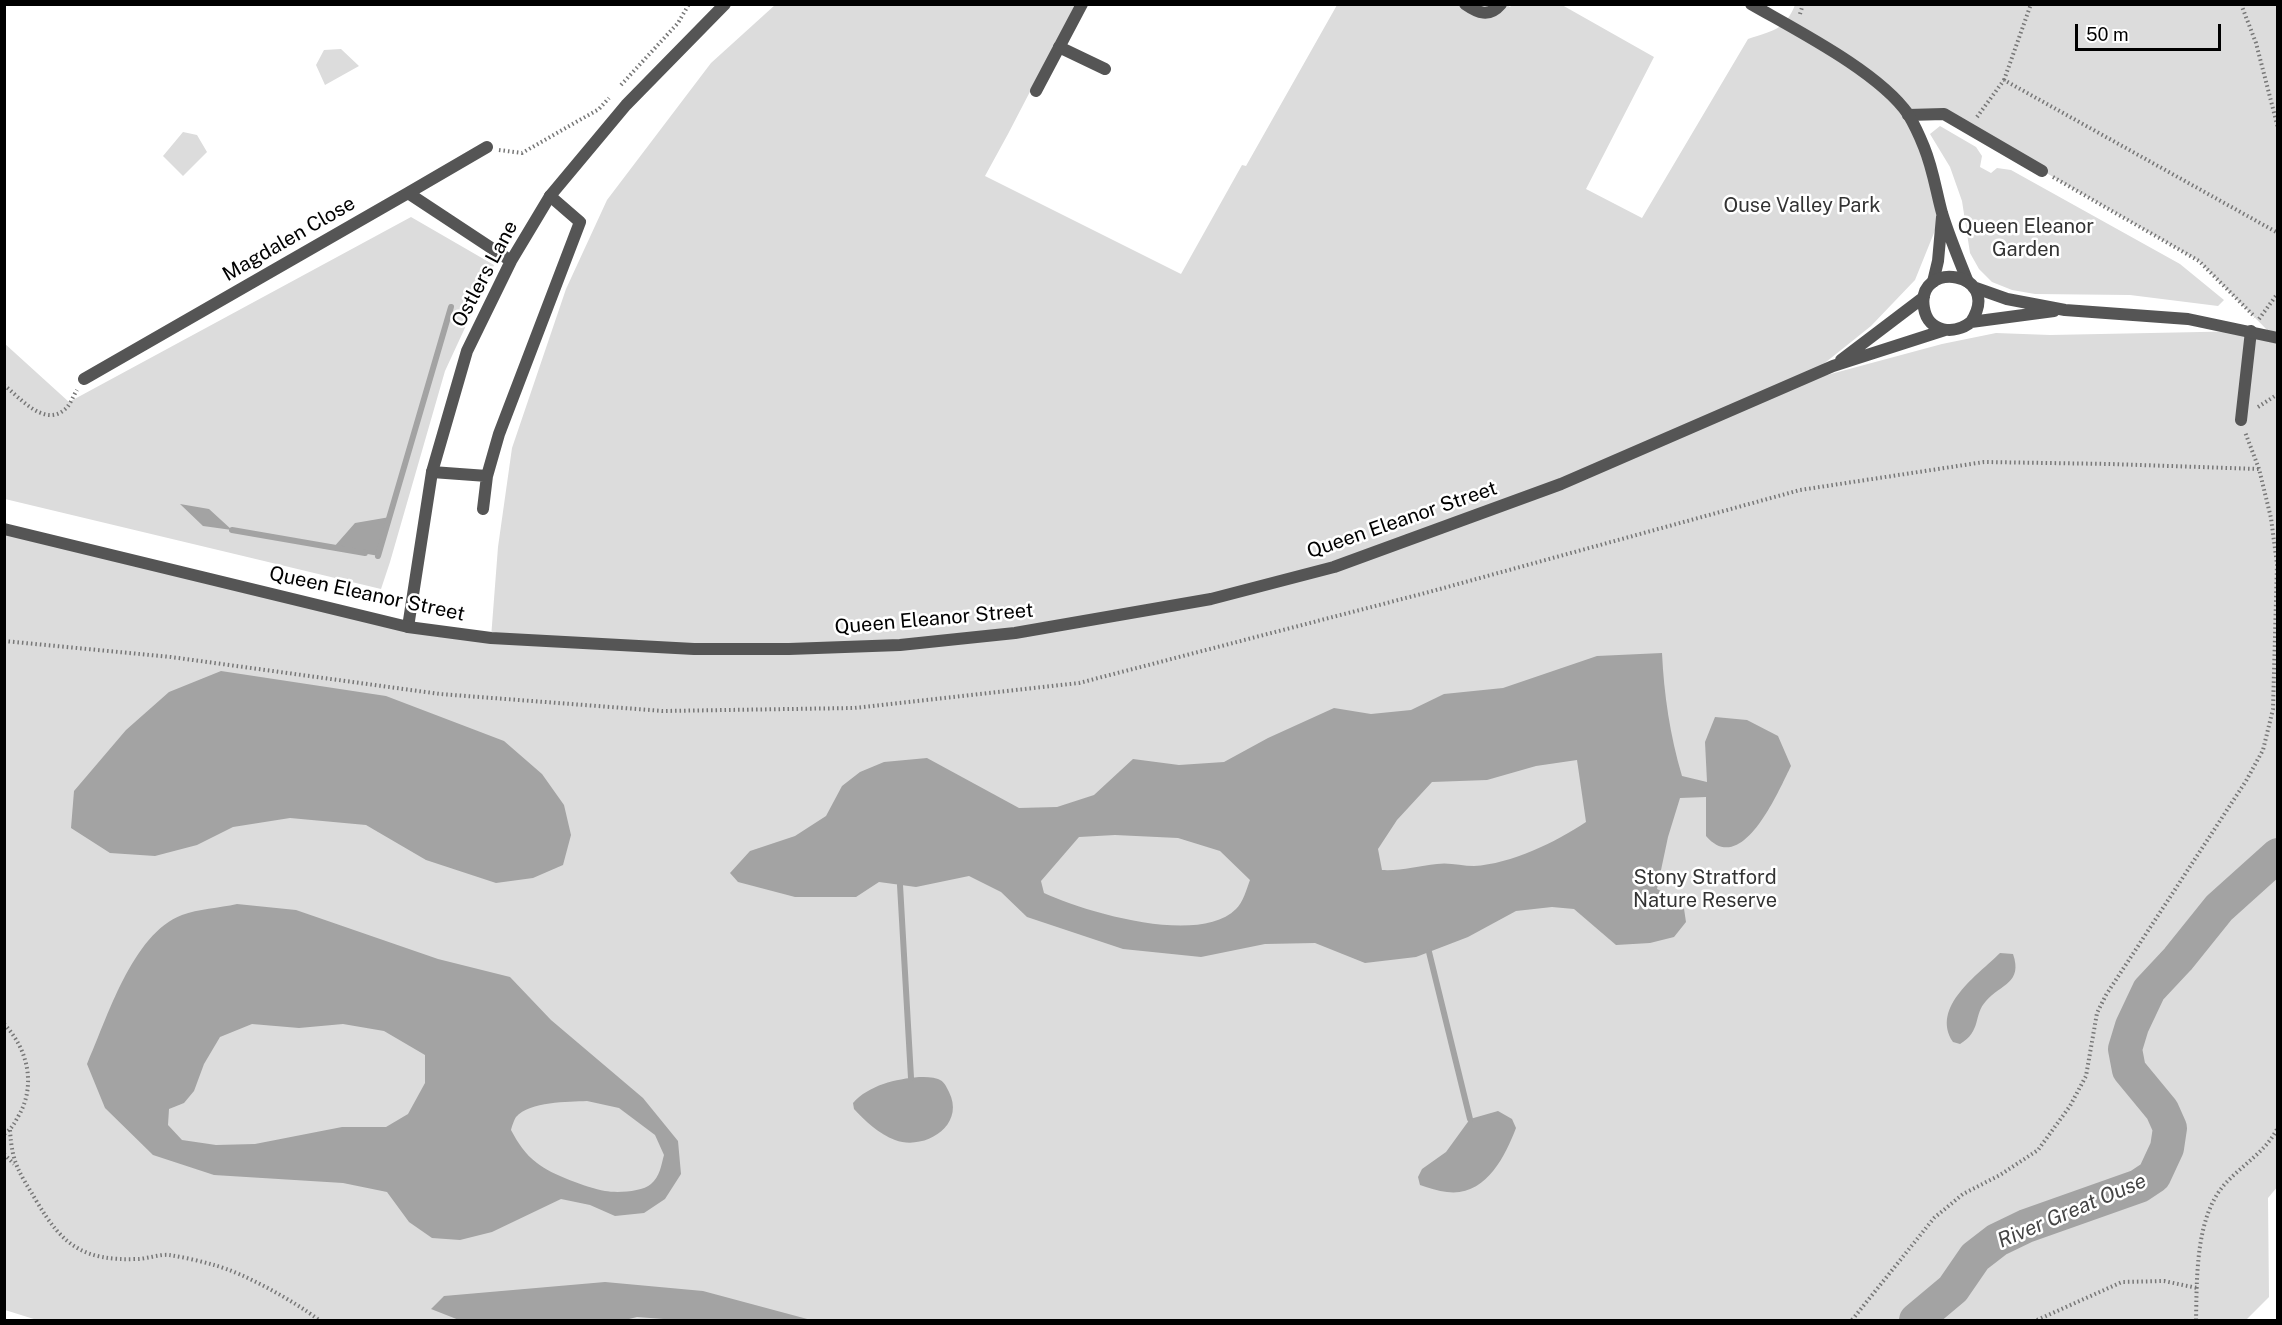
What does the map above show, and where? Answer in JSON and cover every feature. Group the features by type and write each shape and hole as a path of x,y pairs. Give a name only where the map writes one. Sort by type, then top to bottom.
{"street":[{"name":"Ostlers Lane","path":"408,627 432,472 467,351 511,261 550,196 626,105 725,4"},
{"path":"1036,91 1082,4"},
{"path":"1465,4 1476,11 1488,13 1501,4"},
{"path":"1751,4 1868,76 1908,115 1924,147 1939,192 1942,213 1938,261 1933,282 1924,297 1925,314 1930,321 1945,330 1964,328 1977,314 1978,295 1971,284 1942,213"},
{"path":"1059,47 1105,69"},
{"path":"1908,115 1944,114 2042,171"},
{"name":"Magdalen Close","path":"84,379 487,147"},
{"path":"408,193 511,261"},
{"path":"483,509 487,476 499,434 580,222 550,196"},
{"path":"1933,282 1940,277 1958,276 2007,299 2065,310 2254,325 2277,338"},
{"name":"Queen Eleanor Street","path":"1833,366 1924,297"},
{"path":"1971,322 2065,310"},
{"path":"2241,420 2254,325"},
{"name":"Queen Eleanor Street","path":"4,529 408,627 503,639 694,650 911,644 1015,633 1096,621 1211,599 1334,567 1561,484 1833,366 1945,330"},
{"path":"432,472 487,476"}],"path":[{"path":"487,147 522,153 599,109 678,23 689,4"},
{"path":"1969,129 2004,80 2031,4"},
{"path":"2241,4 2256,44 2277,128"},
{"path":"2004,80 2277,233"},
{"path":"2042,171 2199,261 2254,325 2277,293"},
{"path":"4,385 42,414 52,416 65,410 84,379"},
{"path":"1852,1320 1934,1218 1963,1194 2000,1175 2038,1150 2063,1115 2086,1076 2097,1013 2106,995 2246,781 2263,750 2273,709 2277,564 2271,518 2264,489 2241,420"},
{"path":"4,1024 15,1035 25,1058 29,1082 26,1103 10,1130 4,1134"},
{"path":"2196,1320 2199,1253 2207,1215 2223,1186 2272,1139 2277,1127"},
{"path":"10,1130 14,1164"},
{"path":"4,1154 14,1164 52,1228 67,1243 87,1253 122,1260 167,1255 216,1265 261,1286 319,1320"},
{"path":"2037,1320 2122,1282 2164,1281 2197,1288"}],"green space":[{"name":"Stony Stratford Nature Reserve","path":"1505,4 1510,7 1512,4 1562,5 1654,57 1586,189 1642,218 1748,39 1782,25 1795,5 2277,5 2278,1186 2268,1198 2269,1297 2246,1320 37,1320 5,1310 5,529 337,611 491,638 498,547 512,448 566,289 607,200 711,63 775,5 1075,5 985,176 1181,274 1242,165 1246,166 1337,5","holes":["1944,114 2199,261 2273,336 2251,331 2050,335 1996,333 1942,344 1801,382 1871,326 1915,280 1942,213 1909,115"]},
{"path":"341,49 359,66 325,85 316,65 324,50"},
{"name":"Queen Eleanor Garden","path":"1940,126 1976,147 1982,156 1980,167 1991,173 1997,168 2011,170 2180,264 2224,300 2218,306 2130,295 2035,294 2012,290 1992,282 1979,269 1970,253 1962,201 1950,167 1930,134"},
{"path":"183,132 197,135 207,152 183,176 163,156"},
{"path":"411,217 494,265 445,371 381,589 5,499 4,343 69,402"}],"shaded area":[{"path":"180,504 209,509 232,530 203,526"},
{"path":"390,517 379,556 333,548 355,523"},
{"path":"1662,653 1668,715 1682,776 1707,782 1705,742 1715,717 1747,720 1778,736 1791,766 1768,811 1745,839 1733,846 1719,846 1706,836 1706,797 1680,798 1668,837 1657,889 1683,902 1686,922 1674,937 1650,943 1616,945 1574,909 1552,907 1516,911 1468,937 1416,957 1365,963 1315,943 1265,944 1201,957 1123,949 1027,917 1001,892 969,876 916,887 879,882 856,897 795,897 738,882 730,873 750,851 795,836 826,816 842,786 860,772 884,762 927,758 1019,808 1057,807 1094,795 1133,759 1179,765 1224,762 1268,738 1334,708 1371,714 1411,710 1444,694 1503,688 1597,656","holes":["1577,760 1586,822 1561,837 1533,851 1488,864 1474,866 1442,864 1382,870 1378,849 1397,820 1432,782 1487,780 1536,766","1115,835 1178,838 1220,851 1250,880 1243,899 1236,909 1219,920 1196,925 1170,925 1113,916 1086,909 1044,893 1041,881 1079,837"]},
{"path":"221,671 386,696 504,741 542,774 564,805 571,835 563,865 533,878 496,883 426,860 366,825 290,818 233,827 197,845 155,856 110,853 71,828 74,791 126,730 169,692"},
{"path":"237,904 296,910 438,959 510,977 551,1020 643,1098 678,1141 681,1174 665,1199 644,1213 615,1216 590,1205 561,1199 492,1232 460,1240 432,1238 409,1222 387,1192 343,1183 214,1175 153,1155 105,1108 87,1064 123,980 149,940 164,925 182,915","holes":["252,1024 299,1028 343,1024 384,1031 425,1055 425,1083 408,1114 386,1127 342,1127 255,1144 216,1145 182,1140 168,1125 169,1109 184,1103 194,1091 204,1064 220,1037","587,1101 619,1108 655,1135 664,1155 658,1174 647,1187 610,1192 570,1180 551,1172 533,1160 511,1130 516,1117 530,1108 550,1103"]},
{"path":"2000,953 2013,954 2015,971 2013,977 1982,1006 1972,1034 1960,1044 1953,1042 1948,1029 1948,1016 1952,1004 1969,982"},
{"path":"919,1077 942,1081 953,1104 952,1115 947,1125 929,1139 918,1142 895,1140 873,1127 854,1109 853,1103 875,1087 892,1081"},
{"path":"1498,1111 1512,1119 1516,1128 1506,1151 1492,1173 1483,1182 1460,1192 1444,1192 1420,1185 1418,1177 1422,1169 1446,1152 1470,1119"},
{"path":"605,1282 703,1291 811,1320 677,1320 637,1317 625,1320 459,1320 431,1309 444,1296"}],"waterway":[{"path":"378,556 451,307"},
{"path":"232,530 365,553"},
{"name":"River Great Ouse","path":"1916,1320 1953,1289 1975,1257 1997,1240 2026,1226 2139,1186 2154,1176 2167,1148 2170,1128 2162,1110 2129,1070 2125,1049 2132,1026 2149,990 2178,959 2219,908 2278,855"},
{"path":"900,885 911,1078"},
{"path":"1429,952 1470,1119"}],"park label":[{"name":"Ouse Valley Park","path":"1802,206"}]}
